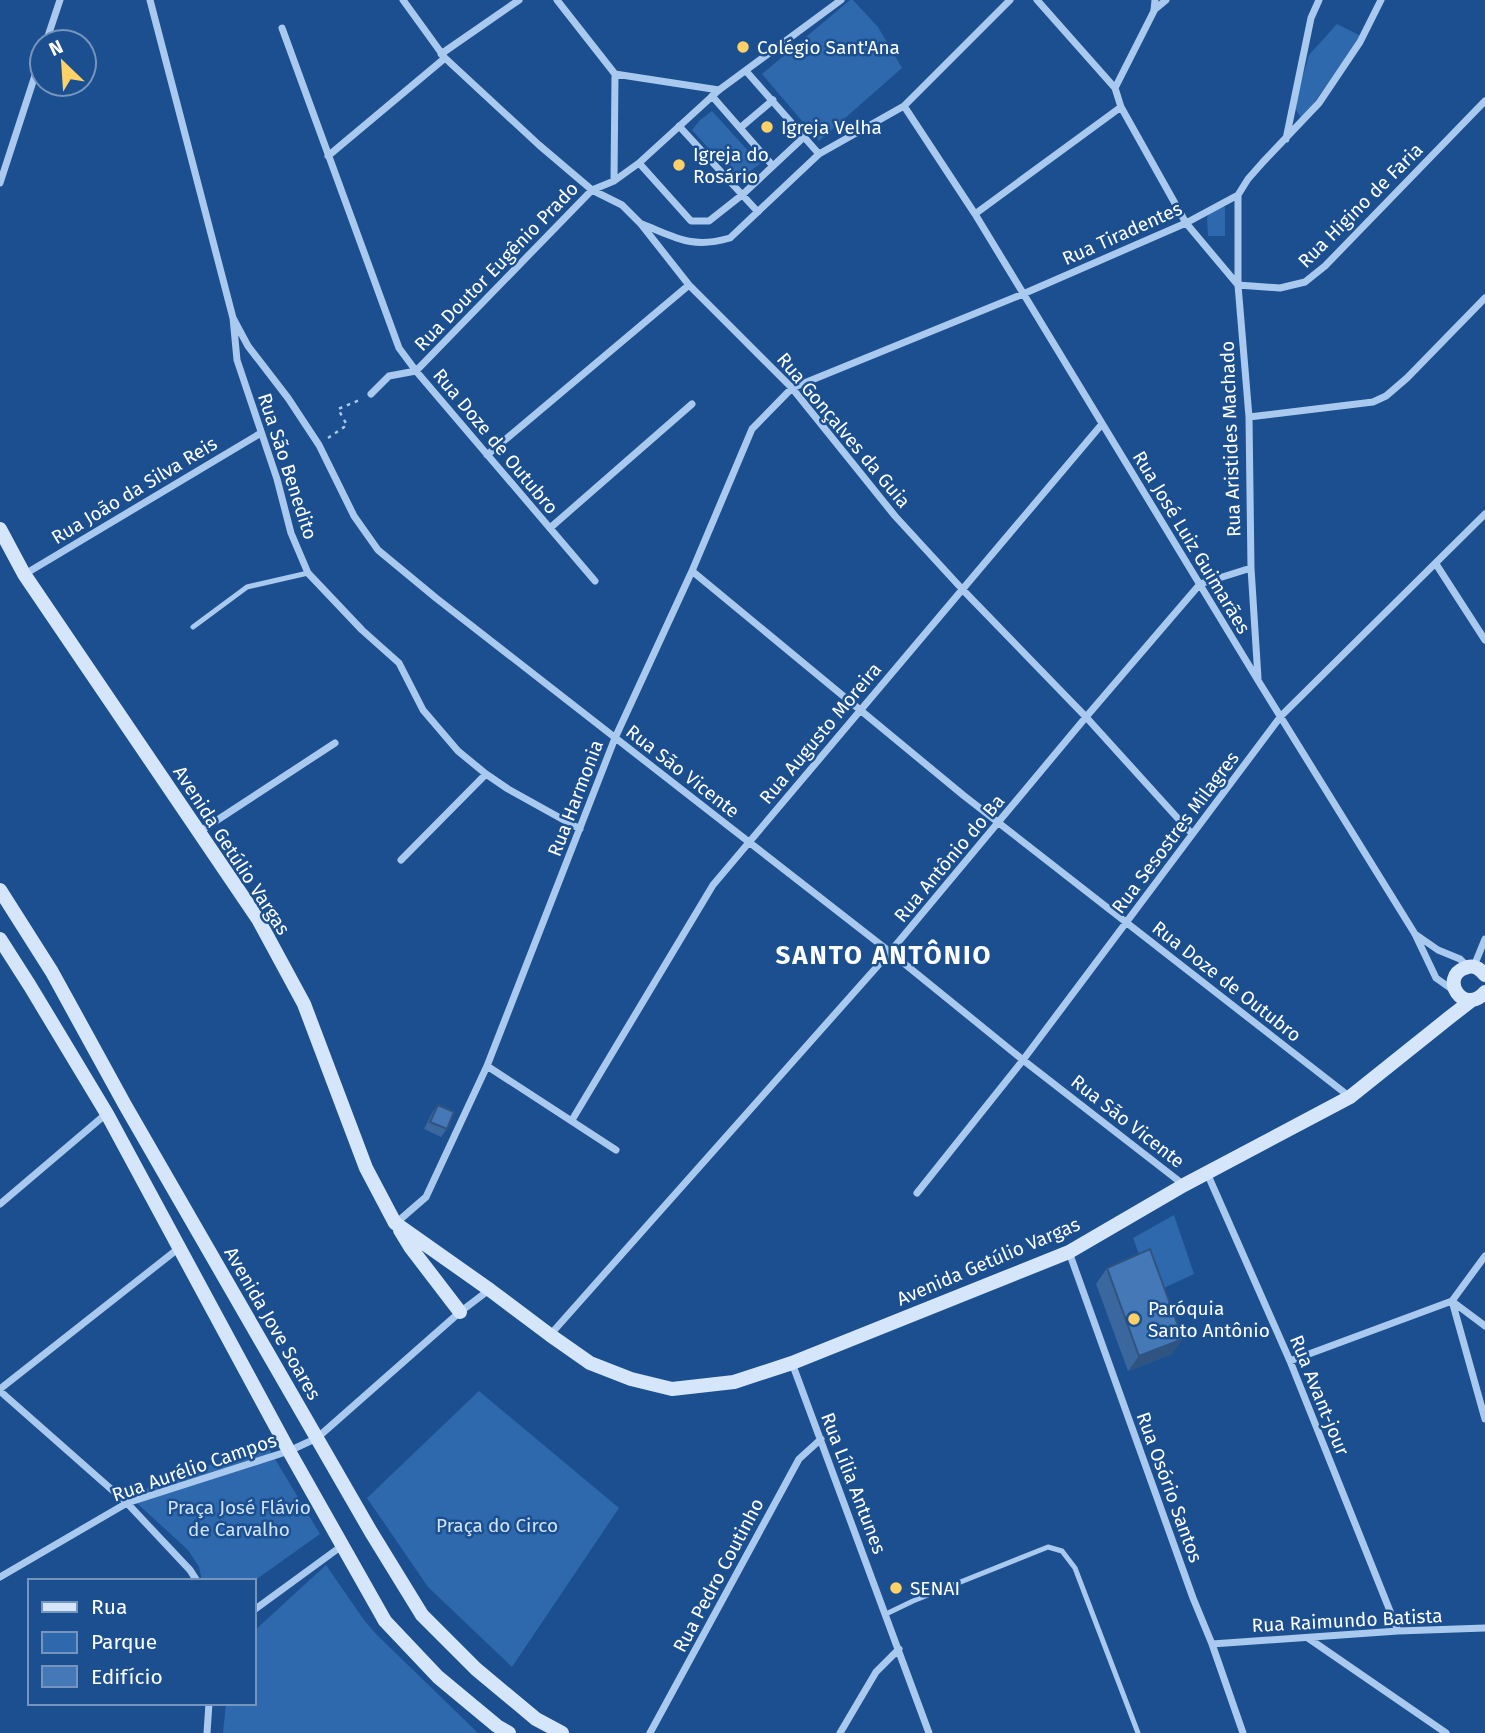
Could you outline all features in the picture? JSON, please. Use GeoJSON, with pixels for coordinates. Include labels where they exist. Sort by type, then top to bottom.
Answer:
{"type":"FeatureCollection","features":[{"type":"Feature","properties":{"kind":"street"},"geometry":{"type":"LineString","coordinates":[[51,28],[60,0]]}},
{"type":"Feature","properties":{"kind":"street","name":"Rua São Benedito"},"geometry":{"type":"LineString","coordinates":[[150,0],[233,318],[237,360],[291,533],[307,573],[362,630],[399,663],[424,710],[458,751],[508,789],[580,829]]}},
{"type":"Feature","properties":{"kind":"street","name":"Rua Gonçalves da Guia"},"geometry":{"type":"LineString","coordinates":[[403,0],[443,56],[539,145],[593,190],[622,205],[642,224],[689,285],[792,387],[895,516],[1086,717],[1192,834]]}},
{"type":"Feature","properties":{"kind":"street"},"geometry":{"type":"LineString","coordinates":[[328,156],[443,56],[519,0]]}},
{"type":"Feature","properties":{"kind":"street"},"geometry":{"type":"LineString","coordinates":[[557,0],[615,74],[614,181]]}},
{"type":"Feature","properties":{"kind":"street","name":"Rua Doutor Eugênio Prado"},"geometry":{"type":"LineString","coordinates":[[371,394],[389,376],[416,371],[593,190],[614,181],[639,163],[719,90],[841,0]]}},
{"type":"Feature","properties":{"kind":"street"},"geometry":{"type":"LineString","coordinates":[[642,224],[688,242],[713,243],[730,238],[819,154],[904,106],[1010,0]]}},
{"type":"Feature","properties":{"kind":"street"},"geometry":{"type":"LineString","coordinates":[[1037,0],[1115,88],[1121,107],[1186,223],[1238,285]]}},
{"type":"Feature","properties":{"kind":"street"},"geometry":{"type":"LineString","coordinates":[[1154,11],[1155,0]]}},
{"type":"Feature","properties":{"kind":"street"},"geometry":{"type":"LineString","coordinates":[[1115,88],[1154,11],[1166,0]]}},
{"type":"Feature","properties":{"kind":"street"},"geometry":{"type":"LineString","coordinates":[[1286,139],[1311,18],[1319,0]]}},
{"type":"Feature","properties":{"kind":"street","name":"Rua Tiradentes"},"geometry":{"type":"LineString","coordinates":[[792,387],[1023,294],[1186,223],[1238,195],[1248,179],[1319,103],[1360,42],[1381,0]]}},
{"type":"Feature","properties":{"kind":"street","name":"Rua Doze de Outubro"},"geometry":{"type":"LineString","coordinates":[[282,28],[399,348],[595,581]]}},
{"type":"Feature","properties":{"kind":"street"},"geometry":{"type":"LineString","coordinates":[[746,71],[819,154]]}},
{"type":"Feature","properties":{"kind":"street"},"geometry":{"type":"LineString","coordinates":[[615,74],[719,90]]}},
{"type":"Feature","properties":{"kind":"street"},"geometry":{"type":"LineString","coordinates":[[712,96],[773,166]]}},
{"type":"Feature","properties":{"kind":"street"},"geometry":{"type":"LineString","coordinates":[[0,183],[28,97]]}},
{"type":"Feature","properties":{"kind":"street"},"geometry":{"type":"LineString","coordinates":[[740,128],[773,100]]}},
{"type":"Feature","properties":{"kind":"street","name":"Rua Higino de Faria"},"geometry":{"type":"LineString","coordinates":[[1238,285],[1280,288],[1305,282],[1325,265],[1485,101]]}},
{"type":"Feature","properties":{"kind":"street","name":"Rua José Luiz Guimarães"},"geometry":{"type":"LineString","coordinates":[[904,106],[975,214],[1415,934],[1436,978],[1455,991]]}},
{"type":"Feature","properties":{"kind":"street"},"geometry":{"type":"LineString","coordinates":[[975,214],[1121,107]]}},
{"type":"Feature","properties":{"kind":"street"},"geometry":{"type":"LineString","coordinates":[[679,126],[758,212]]}},
{"type":"Feature","properties":{"kind":"street"},"geometry":{"type":"LineString","coordinates":[[639,163],[691,220],[709,221],[742,195],[804,136]]}},
{"type":"Feature","properties":{"kind":"street","name":"Rua Aristides Machado"},"geometry":{"type":"LineString","coordinates":[[1238,195],[1238,285],[1249,417],[1251,568],[1259,682]]}},
{"type":"Feature","properties":{"kind":"street"},"geometry":{"type":"LineString","coordinates":[[487,455],[689,285]]}},
{"type":"Feature","properties":{"kind":"street"},"geometry":{"type":"LineString","coordinates":[[1249,417],[1373,402],[1386,396],[1485,298]]}},
{"type":"Feature","properties":{"kind":"street","name":"Rua São Vicente"},"geometry":{"type":"LineString","coordinates":[[233,318],[248,346],[288,398],[318,445],[354,516],[378,551],[1184,1185]]}},
{"type":"Feature","properties":{"kind":"street","name":"Rua Harmonia"},"geometry":{"type":"LineString","coordinates":[[395,1223],[425,1198],[487,1066],[615,738],[692,571],[752,429],[792,387]]}},
{"type":"Feature","properties":{"kind":"street"},"geometry":{"type":"LineString","coordinates":[[550,528],[692,404]]}},
{"type":"Feature","properties":{"kind":"street","name":"Rua Augusto Moreira"},"geometry":{"type":"LineString","coordinates":[[572,1120],[713,885],[1102,424]]}},
{"type":"Feature","properties":{"kind":"street","name":"Rua João da Silva Reis"},"geometry":{"type":"LineString","coordinates":[[24,574],[261,433]]}},
{"type":"Feature","properties":{"kind":"street","name":"Rua Sesostres Milagres"},"geometry":{"type":"LineString","coordinates":[[917,1193],[1023,1060],[1281,716],[1485,514]]}},
{"type":"Feature","properties":{"kind":"street","name":"Avenida Getúlio Vargas"},"geometry":{"type":"LineString","coordinates":[[0,529],[24,574],[258,919],[304,1004],[366,1168],[395,1223],[590,1363],[631,1379],[672,1389],[734,1382],[792,1363],[1069,1252],[1184,1185],[1350,1097],[1479,996]]}},
{"type":"Feature","properties":{"kind":"street"},"geometry":{"type":"LineString","coordinates":[[1436,564],[1485,640]]}},
{"type":"Feature","properties":{"kind":"street"},"geometry":{"type":"LineString","coordinates":[[1200,584],[1251,568]]}},
{"type":"Feature","properties":{"kind":"street","name":"Rua Doze de Outubro"},"geometry":{"type":"LineString","coordinates":[[692,571],[999,822],[1350,1097]]}},
{"type":"Feature","properties":{"kind":"street","name":"Rua Antônio do Ba"},"geometry":{"type":"LineString","coordinates":[[550,1335],[890,952],[1200,584]]}},
{"type":"Feature","properties":{"kind":"street"},"geometry":{"type":"LineString","coordinates":[[199,832],[335,743]]}},
{"type":"Feature","properties":{"kind":"street"},"geometry":{"type":"LineString","coordinates":[[401,860],[486,774]]}},
{"type":"Feature","properties":{"kind":"street","name":"Avenida Jove Soares"},"geometry":{"type":"LineString","coordinates":[[0,890],[52,972],[125,1105],[422,1615],[476,1669],[536,1719],[562,1733]]}},
{"type":"Feature","properties":{"kind":"street"},"geometry":{"type":"LineString","coordinates":[[1415,934],[1438,950],[1478,969]]}},
{"type":"Feature","properties":{"kind":"street"},"geometry":{"type":"LineString","coordinates":[[0,939],[107,1114],[289,1451],[385,1621],[438,1677],[509,1733]]}},
{"type":"Feature","properties":{"kind":"street"},"geometry":{"type":"LineString","coordinates":[[1478,969],[1485,939]]}},
{"type":"Feature","properties":{"kind":"street"},"geometry":{"type":"LineString","coordinates":[[1478,969],[1460,970],[1454,981],[1455,991],[1463,998],[1479,996]]}},
{"type":"Feature","properties":{"kind":"street"},"geometry":{"type":"LineString","coordinates":[[487,1066],[616,1150]]}},
{"type":"Feature","properties":{"kind":"street"},"geometry":{"type":"LineString","coordinates":[[0,1204],[107,1114]]}},
{"type":"Feature","properties":{"kind":"street","name":"Rua Avant-jour"},"geometry":{"type":"LineString","coordinates":[[1207,1173],[1290,1361],[1398,1631]]}},
{"type":"Feature","properties":{"kind":"street"},"geometry":{"type":"LineString","coordinates":[[395,1223],[460,1312]]}},
{"type":"Feature","properties":{"kind":"street"},"geometry":{"type":"LineString","coordinates":[[180,1247],[0,1390],[127,1503],[196,1579]]}},
{"type":"Feature","properties":{"kind":"street","name":"Rua Osório Santos"},"geometry":{"type":"LineString","coordinates":[[1069,1252],[1243,1733]]}},
{"type":"Feature","properties":{"kind":"street"},"geometry":{"type":"LineString","coordinates":[[1290,1361],[1452,1301],[1485,1256]]}},
{"type":"Feature","properties":{"kind":"street"},"geometry":{"type":"LineString","coordinates":[[289,1451],[317,1438],[460,1312],[490,1290]]}},
{"type":"Feature","properties":{"kind":"street"},"geometry":{"type":"LineString","coordinates":[[1452,1301],[1485,1326]]}},
{"type":"Feature","properties":{"kind":"street"},"geometry":{"type":"LineString","coordinates":[[1452,1301],[1485,1419]]}},
{"type":"Feature","properties":{"kind":"street","name":"Rua Lília Antunes"},"geometry":{"type":"LineString","coordinates":[[792,1363],[929,1733]]}},
{"type":"Feature","properties":{"kind":"street","name":"Rua Pedro Coutinho"},"geometry":{"type":"LineString","coordinates":[[650,1733],[799,1460],[821,1439]]}},
{"type":"Feature","properties":{"kind":"street","name":"Rua Aurélio Campos"},"geometry":{"type":"LineString","coordinates":[[0,1577],[127,1503],[289,1451]]}},
{"type":"Feature","properties":{"kind":"street"},"geometry":{"type":"LineString","coordinates":[[256,1609],[343,1545]]}},
{"type":"Feature","properties":{"kind":"street","name":"Rua Raimundo Batista"},"geometry":{"type":"LineString","coordinates":[[1212,1644],[1485,1628]]}},
{"type":"Feature","properties":{"kind":"street"},"geometry":{"type":"LineString","coordinates":[[1308,1638],[1446,1733]]}},
{"type":"Feature","properties":{"kind":"street"},"geometry":{"type":"LineString","coordinates":[[840,1733],[876,1672],[900,1649]]}},
{"type":"Feature","properties":{"kind":"street"},"geometry":{"type":"LineString","coordinates":[[207,1733],[209,1705]]}},
{"type":"Feature","properties":{"kind":"lane"},"geometry":{"type":"LineString","coordinates":[[193,627],[247,587],[307,573]]}},
{"type":"Feature","properties":{"kind":"lane"},"geometry":{"type":"LineString","coordinates":[[886,1614],[1048,1547],[1062,1551],[1075,1567],[1138,1733]]}},
{"type":"Feature","properties":{"kind":"path"},"geometry":{"type":"LineString","coordinates":[[318,445],[346,425],[338,409],[371,394]]}},
{"type":"Feature","properties":{"kind":"green space"},"geometry":{"type":"Polygon","coordinates":[[[850,0],[878,27],[902,68],[819,141],[762,74],[850,0]]]}},
{"type":"Feature","properties":{"kind":"green space"},"geometry":{"type":"Polygon","coordinates":[[[1337,24],[1361,36],[1302,120],[1294,106],[1309,55],[1337,24]]]}},
{"type":"Feature","properties":{"kind":"green space"},"geometry":{"type":"Polygon","coordinates":[[[712,111],[760,164],[737,180],[692,130],[712,111]]]}},
{"type":"Feature","properties":{"kind":"green space"},"geometry":{"type":"Polygon","coordinates":[[[1211,207],[1225,207],[1225,236],[1208,236],[1207,218],[1211,207]]]}},
{"type":"Feature","properties":{"kind":"green space"},"geometry":{"type":"Polygon","coordinates":[[[1174,1215],[1194,1274],[1153,1293],[1133,1238],[1174,1215]]]}},
{"type":"Feature","properties":{"kind":"green space","name":"Praça do Circo"},"geometry":{"type":"Polygon","coordinates":[[[479,1391],[619,1508],[512,1667],[428,1587],[367,1498],[479,1391]]]}},
{"type":"Feature","properties":{"kind":"green space","name":"Praça José Flávio de Carvalho"},"geometry":{"type":"Polygon","coordinates":[[[266,1444],[320,1534],[256,1580],[202,1579],[199,1567],[188,1550],[128,1495],[266,1444]]]}},
{"type":"Feature","properties":{"kind":"green space"},"geometry":{"type":"Polygon","coordinates":[[[326,1565],[376,1634],[478,1733],[223,1733],[226,1705],[256,1705],[256,1629],[326,1565]]]}},
{"type":"Feature","properties":{"kind":"building"},"geometry":{"type":"Polygon","coordinates":[[[438,1105],[454,1112],[447,1129],[430,1122],[438,1105]]]}},
{"type":"Feature","properties":{"kind":"building","name":"Paróquia Santo Antônio"},"geometry":{"type":"Polygon","coordinates":[[[1150,1249],[1183,1339],[1139,1356],[1107,1268],[1150,1249]]]}},
{"type":"Feature","properties":{"kind":"place","name":"Colégio Sant'Ana"},"geometry":{"type":"Point","coordinates":[743,47]}},
{"type":"Feature","properties":{"kind":"place","name":"Igreja Velha"},"geometry":{"type":"Point","coordinates":[767,127]}},
{"type":"Feature","properties":{"kind":"place","name":"Igreja do Rosário"},"geometry":{"type":"Point","coordinates":[679,165]}},
{"type":"Feature","properties":{"kind":"place","name":"Paróquia Santo Antônio"},"geometry":{"type":"Point","coordinates":[1134,1319]}},
{"type":"Feature","properties":{"kind":"place","name":"SENAI"},"geometry":{"type":"Point","coordinates":[896,1588]}},
{"type":"Feature","properties":{"kind":"district","name":"SANTO ANTÔNIO"},"geometry":{"type":"Point","coordinates":[884,955]}}]}
